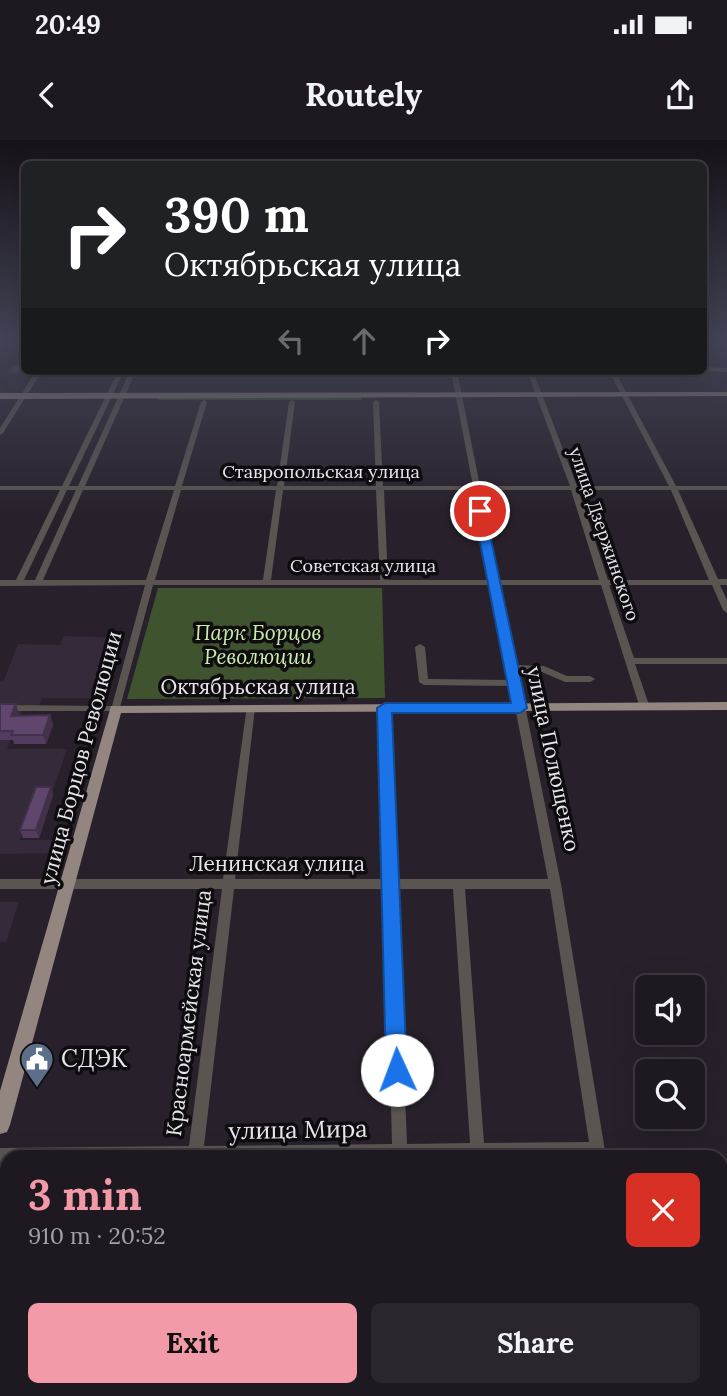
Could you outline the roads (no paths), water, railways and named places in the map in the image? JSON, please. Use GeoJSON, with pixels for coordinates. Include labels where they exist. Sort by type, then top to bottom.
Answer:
{"type":"FeatureCollection","features":[{"type":"Feature","properties":{"kind":"main road"},"geometry":{"type":"LineString","coordinates":[[0,402],[21,399],[405,399]]}},
{"type":"Feature","properties":{"kind":"main road"},"geometry":{"type":"LineString","coordinates":[[120,399],[205,402],[371,399]]}},
{"type":"Feature","properties":{"kind":"main road"},"geometry":{"type":"LineString","coordinates":[[641,399],[727,402]]}},
{"type":"Feature","properties":{"kind":"main road","name":"Октябрьская улица"},"geometry":{"type":"LineString","coordinates":[[116,709],[727,706]]}},
{"type":"Feature","properties":{"kind":"main road","name":"улица Борцов Революции"},"geometry":{"type":"LineString","coordinates":[[0,1125],[116,709]]}},
{"type":"Feature","properties":{"kind":"street"},"geometry":{"type":"LineString","coordinates":[[0,433],[21,399]]}},
{"type":"Feature","properties":{"kind":"street"},"geometry":{"type":"LineString","coordinates":[[19,583],[108,399]]}},
{"type":"Feature","properties":{"kind":"street"},"geometry":{"type":"LineString","coordinates":[[38,582],[120,399]]}},
{"type":"Feature","properties":{"kind":"street"},"geometry":{"type":"LineString","coordinates":[[371,399],[384,582]]}},
{"type":"Feature","properties":{"kind":"street","name":"улица Полющенко"},"geometry":{"type":"LineString","coordinates":[[458,399],[555,884],[599,1150]]}},
{"type":"Feature","properties":{"kind":"street","name":"улица Дзержинского"},"geometry":{"type":"LineString","coordinates":[[539,399],[574,488],[645,708]]}},
{"type":"Feature","properties":{"kind":"street"},"geometry":{"type":"LineString","coordinates":[[625,399],[673,487],[727,610]]}},
{"type":"Feature","properties":{"kind":"street","name":"улица Борцов Революции"},"geometry":{"type":"LineString","coordinates":[[116,709],[150,582],[205,402]]}},
{"type":"Feature","properties":{"kind":"street"},"geometry":{"type":"LineString","coordinates":[[267,582],[292,402]]}},
{"type":"Feature","properties":{"kind":"street","name":"Ставропольская улица"},"geometry":{"type":"LineString","coordinates":[[0,488],[727,488]]}},
{"type":"Feature","properties":{"kind":"street","name":"Советская улица"},"geometry":{"type":"LineString","coordinates":[[0,583],[727,582]]}},
{"type":"Feature","properties":{"kind":"street"},"geometry":{"type":"LineString","coordinates":[[420,647],[424,682],[514,683]]}},
{"type":"Feature","properties":{"kind":"street"},"geometry":{"type":"LineString","coordinates":[[631,661],[727,661]]}},
{"type":"Feature","properties":{"kind":"street"},"geometry":{"type":"LineString","coordinates":[[511,668],[544,669],[565,678],[590,679]]}},
{"type":"Feature","properties":{"kind":"street","name":"Октябрьская улица"},"geometry":{"type":"LineString","coordinates":[[0,708],[116,709]]}},
{"type":"Feature","properties":{"kind":"street","name":"Красноармейская улица"},"geometry":{"type":"LineString","coordinates":[[196,1150],[250,708]]}},
{"type":"Feature","properties":{"kind":"street"},"geometry":{"type":"LineString","coordinates":[[385,708],[400,1150]]}},
{"type":"Feature","properties":{"kind":"street","name":"Ленинская улица"},"geometry":{"type":"LineString","coordinates":[[0,884],[555,884]]}},
{"type":"Feature","properties":{"kind":"street"},"geometry":{"type":"LineString","coordinates":[[459,884],[478,1150]]}},
{"type":"Feature","properties":{"kind":"place","name":"СДЭК"},"geometry":{"type":"Point","coordinates":[37,1089]}},
{"type":"Feature","properties":{"kind":"park label","name":"Парк Борцов Революции"},"geometry":{"type":"Point","coordinates":[258,645]}}]}
